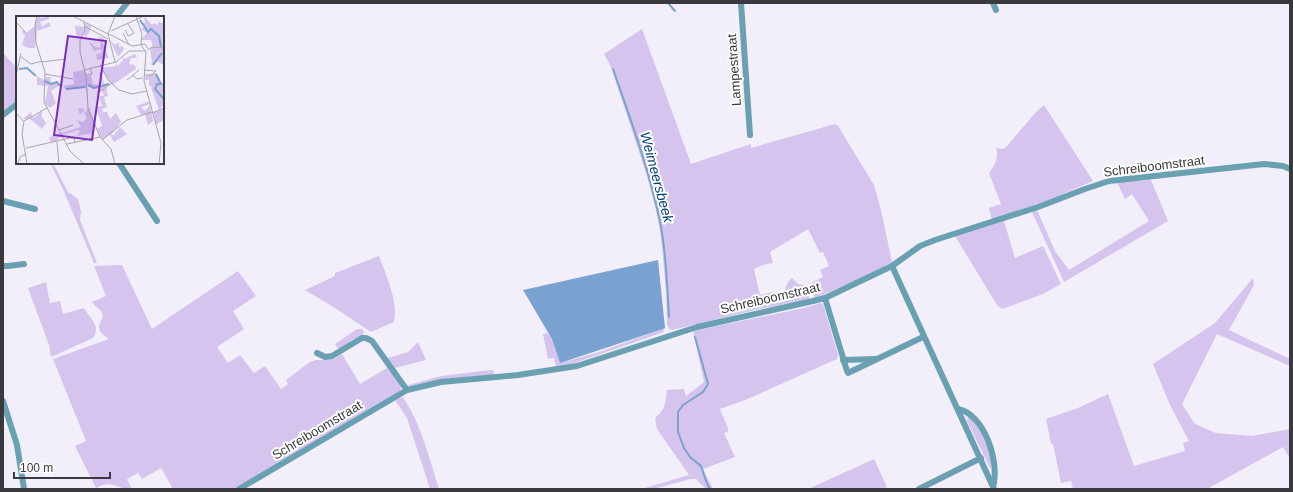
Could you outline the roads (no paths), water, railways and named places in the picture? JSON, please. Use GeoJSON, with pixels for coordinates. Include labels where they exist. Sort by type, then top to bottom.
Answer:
{"type":"FeatureCollection","features":[{"type":"Feature","properties":{"kind":"street"},"geometry":{"type":"LineString","coordinates":[[117,16],[127,3]]}},
{"type":"Feature","properties":{"kind":"street","name":"Lampestraat"},"geometry":{"type":"LineString","coordinates":[[741,3],[750,135]]}},
{"type":"Feature","properties":{"kind":"street"},"geometry":{"type":"LineString","coordinates":[[993,3],[996,10]]}},
{"type":"Feature","properties":{"kind":"street"},"geometry":{"type":"LineString","coordinates":[[3,116],[16,105]]}},
{"type":"Feature","properties":{"kind":"street"},"geometry":{"type":"LineString","coordinates":[[120,164],[157,221]]}},
{"type":"Feature","properties":{"kind":"street","name":"Schreiboomstraat"},"geometry":{"type":"LineString","coordinates":[[239,489],[407,390],[441,382],[518,375],[577,366],[697,327],[800,305],[825,298],[892,266],[920,246],[1038,208],[1084,189],[1109,181],[1264,164],[1283,166],[1290,169]]}},
{"type":"Feature","properties":{"kind":"street"},"geometry":{"type":"LineString","coordinates":[[3,201],[35,210]]}},
{"type":"Feature","properties":{"kind":"street"},"geometry":{"type":"LineString","coordinates":[[3,266],[24,264]]}},
{"type":"Feature","properties":{"kind":"street"},"geometry":{"type":"LineString","coordinates":[[892,266],[923,337],[994,488]]}},
{"type":"Feature","properties":{"kind":"street"},"geometry":{"type":"LineString","coordinates":[[825,298],[848,373],[923,337]]}},
{"type":"Feature","properties":{"kind":"street"},"geometry":{"type":"LineString","coordinates":[[318,353],[325,357],[332,356],[362,338],[366,338],[372,341],[407,390]]}},
{"type":"Feature","properties":{"kind":"street"},"geometry":{"type":"LineString","coordinates":[[843,360],[879,358]]}},
{"type":"Feature","properties":{"kind":"street"},"geometry":{"type":"LineString","coordinates":[[3,401],[17,445],[24,489]]}},
{"type":"Feature","properties":{"kind":"street"},"geometry":{"type":"LineString","coordinates":[[958,409],[974,417],[980,424],[990,444],[996,479],[994,488]]}},
{"type":"Feature","properties":{"kind":"street"},"geometry":{"type":"LineString","coordinates":[[919,489],[981,458]]}},
{"type":"Feature","properties":{"kind":"water"},"geometry":{"type":"Polygon","coordinates":[[[658,260],[665,328],[560,363],[552,339],[523,290],[658,260]]]}},
{"type":"Feature","properties":{"kind":"waterway","name":"Weimeersbeek"},"geometry":{"type":"LineString","coordinates":[[668,3],[675,11]]}},
{"type":"Feature","properties":{"kind":"waterway","name":"Weimeersbeek"},"geometry":{"type":"LineString","coordinates":[[613,69],[655,198],[665,254],[669,317]]}},
{"type":"Feature","properties":{"kind":"waterway","name":"Weimeersbeek"},"geometry":{"type":"LineString","coordinates":[[695,337],[708,384],[703,392],[683,405],[678,412],[678,432],[684,448],[690,457],[701,466],[710,489]]}}]}
